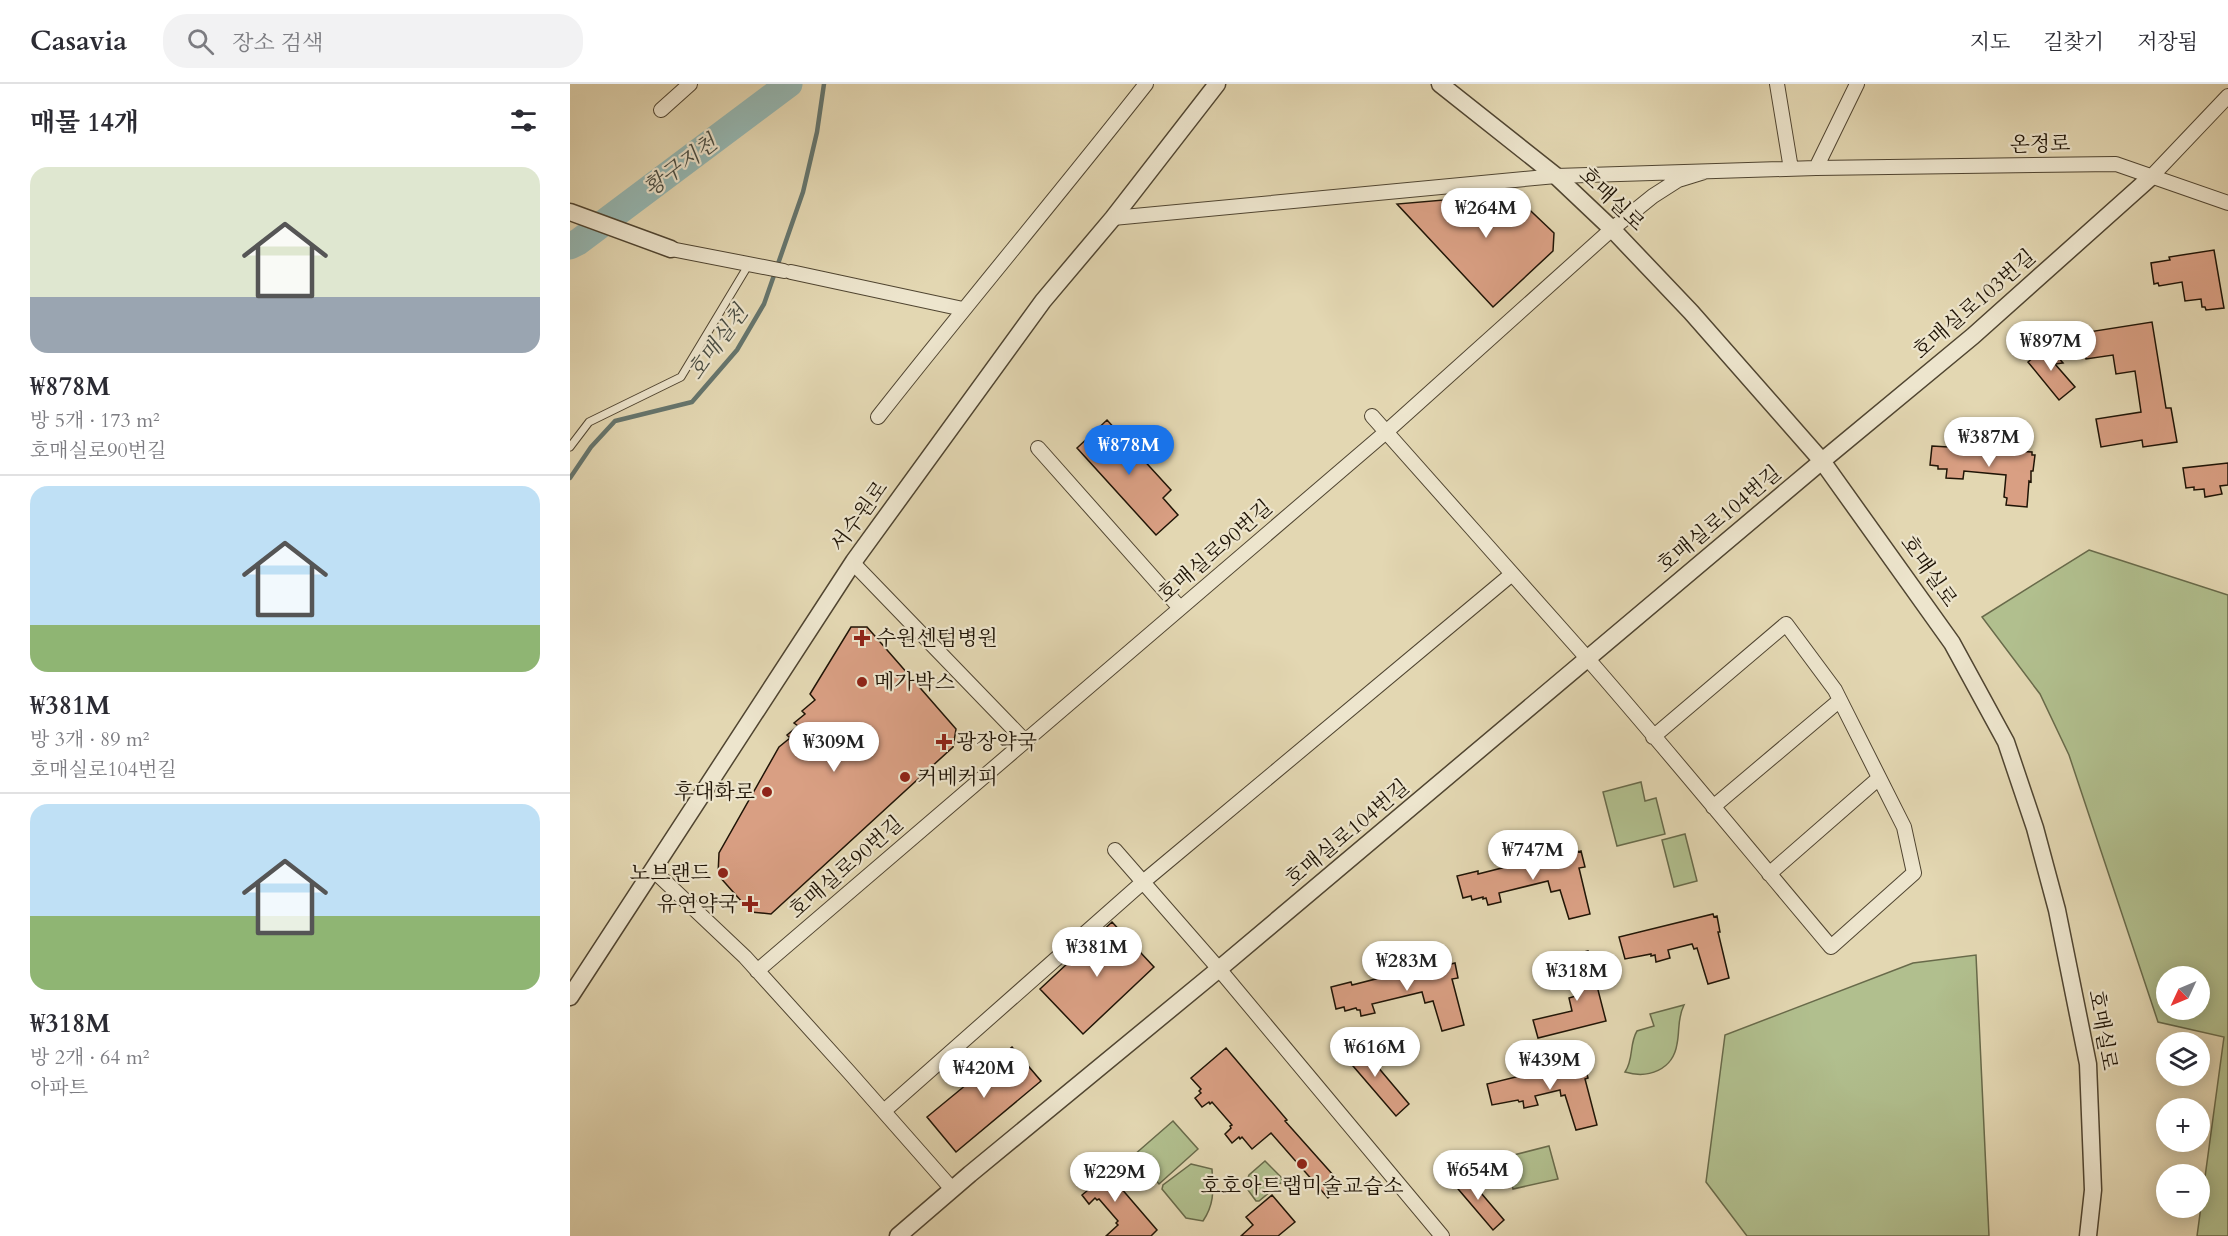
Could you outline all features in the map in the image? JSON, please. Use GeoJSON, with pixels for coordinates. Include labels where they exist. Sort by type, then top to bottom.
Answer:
{"type":"FeatureCollection","features":[{"type":"Feature","properties":{"kind":"street"},"geometry":{"type":"LineString","coordinates":[[661,110],[690,84]]}},
{"type":"Feature","properties":{"kind":"street"},"geometry":{"type":"LineString","coordinates":[[878,417],[963,309],[1080,169],[1146,84]]}},
{"type":"Feature","properties":{"kind":"street","name":"서수원로"},"geometry":{"type":"LineString","coordinates":[[570,997],[853,563],[1043,301],[1113,218],[1217,84]]}},
{"type":"Feature","properties":{"kind":"street","name":"호매실로"},"geometry":{"type":"LineString","coordinates":[[1440,84],[1556,176],[1612,229],[1691,312],[1822,461],[1953,643],[2006,742],[2035,828],[2057,910],[2088,1064],[2093,1190],[2088,1236]]}},
{"type":"Feature","properties":{"kind":"street"},"geometry":{"type":"LineString","coordinates":[[1777,84],[1791,169]]}},
{"type":"Feature","properties":{"kind":"street"},"geometry":{"type":"LineString","coordinates":[[1816,168],[1857,84]]}},
{"type":"Feature","properties":{"kind":"street"},"geometry":{"type":"LineString","coordinates":[[2151,177],[2228,96]]}},
{"type":"Feature","properties":{"kind":"street","name":"온정로"},"geometry":{"type":"LineString","coordinates":[[1113,218],[1556,176],[1816,168],[2116,164],[2228,203]]}},
{"type":"Feature","properties":{"kind":"street","name":"호매실로90번길"},"geometry":{"type":"LineString","coordinates":[[757,971],[1386,432],[1612,229],[1653,196],[1678,180],[1704,172]]}},
{"type":"Feature","properties":{"kind":"street","name":"호매실로103번길"},"geometry":{"type":"LineString","coordinates":[[1822,461],[1974,336],[2151,177]]}},
{"type":"Feature","properties":{"kind":"street"},"geometry":{"type":"LineString","coordinates":[[571,213],[671,249],[963,309]]}},
{"type":"Feature","properties":{"kind":"street"},"geometry":{"type":"LineString","coordinates":[[1372,416],[1588,660],[1653,737],[1769,873],[1831,947],[1914,873],[1904,827],[1840,700],[1786,624],[1653,737]]}},
{"type":"Feature","properties":{"kind":"street"},"geometry":{"type":"LineString","coordinates":[[1038,448],[1180,608]]}},
{"type":"Feature","properties":{"kind":"street","name":"호매실로104번길"},"geometry":{"type":"LineString","coordinates":[[898,1236],[1588,660],[1822,461]]}},
{"type":"Feature","properties":{"kind":"street"},"geometry":{"type":"LineString","coordinates":[[853,563],[1025,741]]}},
{"type":"Feature","properties":{"kind":"street"},"geometry":{"type":"LineString","coordinates":[[884,1111],[1143,882],[1512,574]]}},
{"type":"Feature","properties":{"kind":"street"},"geometry":{"type":"LineString","coordinates":[[1713,807],[1840,700]]}},
{"type":"Feature","properties":{"kind":"street"},"geometry":{"type":"LineString","coordinates":[[1769,873],[1880,778]]}},
{"type":"Feature","properties":{"kind":"street"},"geometry":{"type":"LineString","coordinates":[[1115,850],[1219,969],[1442,1236]]}},
{"type":"Feature","properties":{"kind":"street"},"geometry":{"type":"LineString","coordinates":[[653,870],[757,971],[952,1189]]}},
{"type":"Feature","properties":{"kind":"lane"},"geometry":{"type":"LineString","coordinates":[[570,447],[589,422],[681,377],[754,265]]}},
{"type":"Feature","properties":{"kind":"green space"},"geometry":{"type":"Polygon","coordinates":[[[2089,550],[2228,595],[2228,1236],[2197,1236],[2199,1218],[2210,1218],[2210,1164],[2207,1164],[2224,1037],[2157,1020],[2210,1020],[2210,966],[2156,966],[2156,1016],[2069,755],[2040,694],[1982,617],[2089,550]]]}},
{"type":"Feature","properties":{"kind":"green space"},"geometry":{"type":"Polygon","coordinates":[[[1641,782],[1645,801],[1656,798],[1665,834],[1617,846],[1603,792],[1641,782]]]}},
{"type":"Feature","properties":{"kind":"green space"},"geometry":{"type":"Polygon","coordinates":[[[1685,834],[1697,881],[1674,887],[1662,840],[1685,834]]]}},
{"type":"Feature","properties":{"kind":"green space"},"geometry":{"type":"Polygon","coordinates":[[[1976,955],[1989,1236],[1747,1236],[1706,1182],[1725,1035],[1913,963],[1976,955]]]}},
{"type":"Feature","properties":{"kind":"green space"},"geometry":{"type":"Polygon","coordinates":[[[1684,1005],[1675,1053],[1665,1066],[1651,1073],[1625,1072],[1630,1062],[1637,1031],[1654,1026],[1650,1014],[1684,1005]]]}},
{"type":"Feature","properties":{"kind":"green space"},"geometry":{"type":"Polygon","coordinates":[[[1173,1121],[1198,1149],[1159,1184],[1134,1155],[1173,1121]]]}},
{"type":"Feature","properties":{"kind":"green space"},"geometry":{"type":"Polygon","coordinates":[[[1549,1146],[1558,1179],[1513,1189],[1510,1175],[1498,1178],[1494,1160],[1549,1146]]]}},
{"type":"Feature","properties":{"kind":"green space"},"geometry":{"type":"Polygon","coordinates":[[[1265,1161],[1282,1178],[1282,1182],[1256,1201],[1245,1186],[1249,1175],[1265,1161]]]}},
{"type":"Feature","properties":{"kind":"green space"},"geometry":{"type":"Polygon","coordinates":[[[1191,1164],[1212,1169],[1211,1202],[1203,1221],[1186,1218],[1162,1189],[1163,1185],[1191,1164]]]}},
{"type":"Feature","properties":{"kind":"building"},"geometry":{"type":"Polygon","coordinates":[[[1513,194],[1554,233],[1553,251],[1493,307],[1397,204],[1513,194]]]}},
{"type":"Feature","properties":{"kind":"building"},"geometry":{"type":"Polygon","coordinates":[[[2214,250],[2224,308],[2206,310],[2202,307],[2201,299],[2185,301],[2182,282],[2159,286],[2158,283],[2154,284],[2151,263],[2170,260],[2169,257],[2214,250]]]}},
{"type":"Feature","properties":{"kind":"building"},"geometry":{"type":"Polygon","coordinates":[[[2152,322],[2166,408],[2171,408],[2177,442],[2143,447],[2142,440],[2101,447],[2096,419],[2141,412],[2135,371],[2116,374],[2113,355],[2086,359],[2082,333],[2152,322]]]}},
{"type":"Feature","properties":{"kind":"building"},"geometry":{"type":"Polygon","coordinates":[[[2048,345],[2063,363],[2055,364],[2075,387],[2059,400],[2028,362],[2048,345]]]}},
{"type":"Feature","properties":{"kind":"building"},"geometry":{"type":"Polygon","coordinates":[[[1107,420],[1171,490],[1163,498],[1178,515],[1156,535],[1077,448],[1107,420]]]}},
{"type":"Feature","properties":{"kind":"building"},"geometry":{"type":"Polygon","coordinates":[[[1932,446],[2032,452],[2032,455],[2035,455],[2031,482],[2029,481],[2027,507],[2006,505],[2007,498],[2004,497],[2006,475],[1964,471],[1963,479],[1946,478],[1947,469],[1938,469],[1938,466],[1930,465],[1932,446]]]}},
{"type":"Feature","properties":{"kind":"building"},"geometry":{"type":"Polygon","coordinates":[[[2228,463],[2228,485],[2220,486],[2222,494],[2205,497],[2204,489],[2186,488],[2183,468],[2228,463]]]}},
{"type":"Feature","properties":{"kind":"building"},"geometry":{"type":"Polygon","coordinates":[[[851,627],[867,627],[956,729],[953,747],[771,914],[751,912],[718,875],[719,853],[779,747],[790,738],[787,735],[798,726],[794,723],[805,714],[802,711],[815,700],[810,694],[851,627]]]}},
{"type":"Feature","properties":{"kind":"building"},"geometry":{"type":"Polygon","coordinates":[[[1577,849],[1578,852],[1581,851],[1585,867],[1579,868],[1590,914],[1569,919],[1560,890],[1551,892],[1548,881],[1499,893],[1501,902],[1488,905],[1486,898],[1483,899],[1483,897],[1472,900],[1471,896],[1463,898],[1457,876],[1478,871],[1478,874],[1577,849]]]}},
{"type":"Feature","properties":{"kind":"building"},"geometry":{"type":"Polygon","coordinates":[[[1713,914],[1714,917],[1717,916],[1720,932],[1718,932],[1729,978],[1708,984],[1697,948],[1694,949],[1692,944],[1668,950],[1670,958],[1656,962],[1655,955],[1651,956],[1651,954],[1625,959],[1619,937],[1713,914]]]}},
{"type":"Feature","properties":{"kind":"building"},"geometry":{"type":"Polygon","coordinates":[[[1112,922],[1154,967],[1083,1034],[1040,989],[1112,922]]]}},
{"type":"Feature","properties":{"kind":"building"},"geometry":{"type":"Polygon","coordinates":[[[1588,951],[1606,1021],[1538,1038],[1533,1020],[1572,1011],[1569,998],[1579,995],[1569,956],[1588,951]]]}},
{"type":"Feature","properties":{"kind":"building"},"geometry":{"type":"Polygon","coordinates":[[[1450,960],[1451,964],[1455,963],[1458,978],[1452,979],[1464,1025],[1442,1031],[1433,1001],[1425,1003],[1422,992],[1372,1004],[1375,1013],[1361,1016],[1360,1010],[1356,1008],[1345,1011],[1344,1007],[1336,1009],[1331,987],[1351,982],[1352,985],[1450,960]]]}},
{"type":"Feature","properties":{"kind":"building"},"geometry":{"type":"Polygon","coordinates":[[[1355,1040],[1409,1104],[1396,1116],[1341,1052],[1355,1040]]]}},
{"type":"Feature","properties":{"kind":"building"},"geometry":{"type":"Polygon","coordinates":[[[1012,1047],[1041,1081],[956,1152],[927,1117],[1012,1047]]]}},
{"type":"Feature","properties":{"kind":"building"},"geometry":{"type":"Polygon","coordinates":[[[1226,1048],[1287,1120],[1285,1121],[1342,1185],[1328,1198],[1271,1133],[1252,1149],[1242,1137],[1232,1143],[1225,1134],[1232,1125],[1212,1102],[1202,1107],[1195,1098],[1201,1093],[1199,1091],[1201,1089],[1191,1078],[1226,1048]]]}},
{"type":"Feature","properties":{"kind":"building"},"geometry":{"type":"Polygon","coordinates":[[[1581,1061],[1584,1063],[1588,1078],[1585,1079],[1597,1125],[1576,1130],[1565,1095],[1561,1096],[1560,1090],[1535,1096],[1538,1105],[1524,1108],[1523,1101],[1518,1100],[1492,1105],[1487,1084],[1581,1061]]]}},
{"type":"Feature","properties":{"kind":"building"},"geometry":{"type":"Polygon","coordinates":[[[1096,1159],[1157,1230],[1151,1236],[1106,1236],[1118,1225],[1116,1223],[1118,1221],[1099,1199],[1095,1198],[1089,1204],[1082,1195],[1088,1190],[1086,1188],[1088,1186],[1078,1174],[1096,1159]]]}},
{"type":"Feature","properties":{"kind":"building"},"geometry":{"type":"Polygon","coordinates":[[[1464,1173],[1504,1220],[1493,1230],[1453,1183],[1464,1173]]]}},
{"type":"Feature","properties":{"kind":"building"},"geometry":{"type":"Polygon","coordinates":[[[1272,1195],[1295,1222],[1278,1236],[1241,1236],[1253,1225],[1246,1217],[1272,1195]]]}},
{"type":"Feature","properties":{"kind":"waterway","name":"황구지천"},"geometry":{"type":"LineString","coordinates":[[570,246],[789,84]]}},
{"type":"Feature","properties":{"kind":"waterway","name":"호매실천"},"geometry":{"type":"LineString","coordinates":[[570,478],[591,447],[615,421],[692,402],[737,350],[764,304],[803,192],[817,132],[824,84]]}},
{"type":"Feature","properties":{"kind":"place","name":"수원센텀병원"},"geometry":{"type":"Point","coordinates":[862,638]}},
{"type":"Feature","properties":{"kind":"place","name":"메가박스"},"geometry":{"type":"Point","coordinates":[862,682]}},
{"type":"Feature","properties":{"kind":"place","name":"광장약국"},"geometry":{"type":"Point","coordinates":[944,742]}},
{"type":"Feature","properties":{"kind":"place","name":"커베커피"},"geometry":{"type":"Point","coordinates":[905,777]}},
{"type":"Feature","properties":{"kind":"place","name":"후대화로"},"geometry":{"type":"Point","coordinates":[767,792]}},
{"type":"Feature","properties":{"kind":"place","name":"노브랜드"},"geometry":{"type":"Point","coordinates":[723,873]}},
{"type":"Feature","properties":{"kind":"place","name":"유연약국"},"geometry":{"type":"Point","coordinates":[750,904]}},
{"type":"Feature","properties":{"kind":"place","name":"호호아트랩미술교습소"},"geometry":{"type":"Point","coordinates":[1302,1164]}}]}
